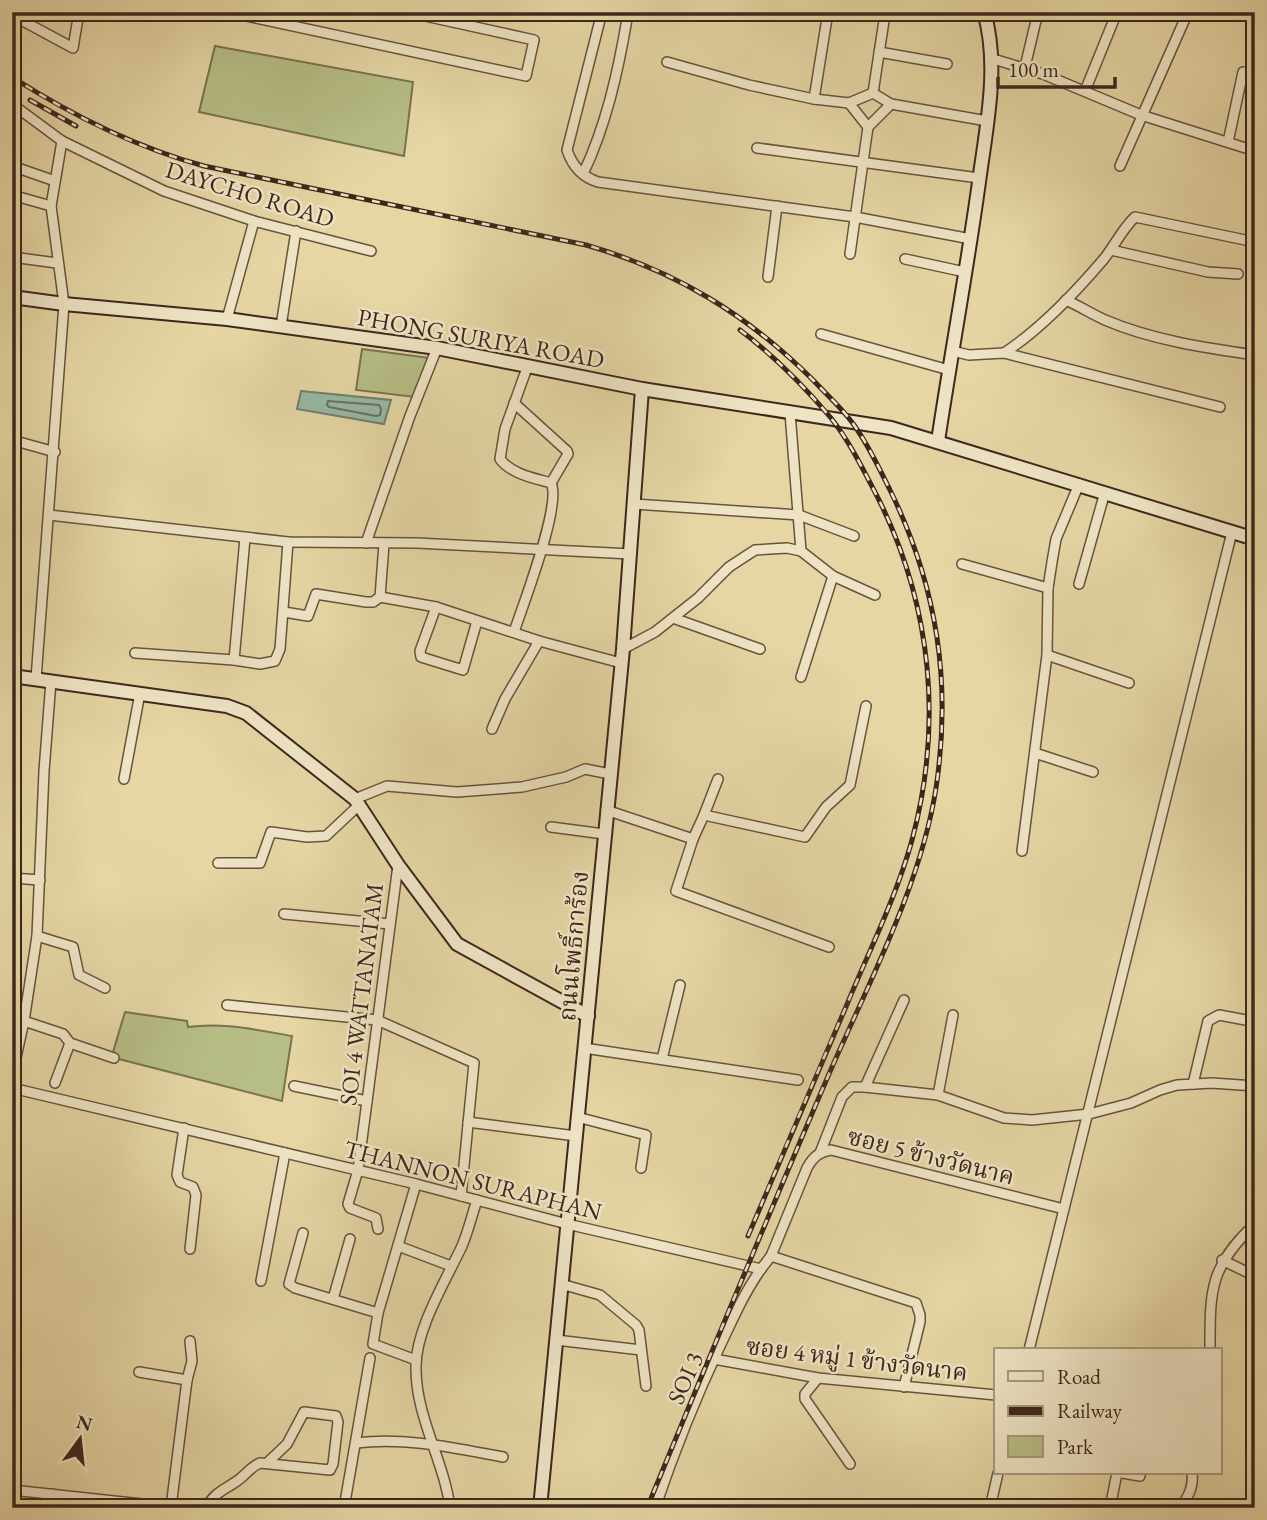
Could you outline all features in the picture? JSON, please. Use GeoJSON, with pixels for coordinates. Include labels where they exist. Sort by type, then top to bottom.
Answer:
{"type":"FeatureCollection","features":[{"type":"Feature","properties":{"kind":"street"},"geometry":{"type":"LineString","coordinates":[[12,15],[73,48],[79,12]]}},
{"type":"Feature","properties":{"kind":"street"},"geometry":{"type":"LineString","coordinates":[[228,12],[526,76],[534,40],[407,12]]}},
{"type":"Feature","properties":{"kind":"street"},"geometry":{"type":"LineString","coordinates":[[602,12],[567,150],[574,165],[592,180],[855,217],[971,239]]}},
{"type":"Feature","properties":{"kind":"street"},"geometry":{"type":"LineString","coordinates":[[583,174],[600,134],[610,97],[627,23],[626,15],[622,12]]}},
{"type":"Feature","properties":{"kind":"street"},"geometry":{"type":"LineString","coordinates":[[814,99],[828,12]]}},
{"type":"Feature","properties":{"kind":"street"},"geometry":{"type":"LineString","coordinates":[[938,441],[987,121],[990,58],[984,12]]}},
{"type":"Feature","properties":{"kind":"street"},"geometry":{"type":"LineString","coordinates":[[1026,67],[1038,12]]}},
{"type":"Feature","properties":{"kind":"street"},"geometry":{"type":"LineString","coordinates":[[1085,91],[1116,12]]}},
{"type":"Feature","properties":{"kind":"street"},"geometry":{"type":"LineString","coordinates":[[1120,166],[1188,12]]}},
{"type":"Feature","properties":{"kind":"street"},"geometry":{"type":"LineString","coordinates":[[873,93],[885,14]]}},
{"type":"Feature","properties":{"kind":"street"},"geometry":{"type":"LineString","coordinates":[[879,52],[947,64]]}},
{"type":"Feature","properties":{"kind":"street"},"geometry":{"type":"LineString","coordinates":[[990,58],[1026,67],[1141,115],[1255,151]]}},
{"type":"Feature","properties":{"kind":"street"},"geometry":{"type":"LineString","coordinates":[[667,62],[749,85],[814,99],[849,103],[873,93]]}},
{"type":"Feature","properties":{"kind":"street"},"geometry":{"type":"LineString","coordinates":[[1228,142],[1243,72]]}},
{"type":"Feature","properties":{"kind":"street"},"geometry":{"type":"LineString","coordinates":[[873,93],[891,104],[987,121]]}},
{"type":"Feature","properties":{"kind":"street"},"geometry":{"type":"LineString","coordinates":[[849,103],[868,127]]}},
{"type":"Feature","properties":{"kind":"street","name":"DAYCHO ROAD"},"geometry":{"type":"LineString","coordinates":[[12,104],[62,141],[163,191],[254,221],[371,251]]}},
{"type":"Feature","properties":{"kind":"street"},"geometry":{"type":"LineString","coordinates":[[850,254],[868,127],[891,104]]}},
{"type":"Feature","properties":{"kind":"street"},"geometry":{"type":"LineString","coordinates":[[36,679],[64,304],[51,206],[62,141]]}},
{"type":"Feature","properties":{"kind":"street"},"geometry":{"type":"LineString","coordinates":[[757,148],[979,178]]}},
{"type":"Feature","properties":{"kind":"street"},"geometry":{"type":"LineString","coordinates":[[12,166],[55,181]]}},
{"type":"Feature","properties":{"kind":"street"},"geometry":{"type":"LineString","coordinates":[[12,195],[51,206]]}},
{"type":"Feature","properties":{"kind":"street"},"geometry":{"type":"LineString","coordinates":[[768,276],[777,206]]}},
{"type":"Feature","properties":{"kind":"street"},"geometry":{"type":"LineString","coordinates":[[1004,353],[1028,336],[1066,300],[1138,216],[1204,233],[1255,242]]}},
{"type":"Feature","properties":{"kind":"street"},"geometry":{"type":"LineString","coordinates":[[227,319],[254,221]]}},
{"type":"Feature","properties":{"kind":"street"},"geometry":{"type":"LineString","coordinates":[[281,326],[296,231]]}},
{"type":"Feature","properties":{"kind":"street"},"geometry":{"type":"LineString","coordinates":[[1111,250],[1208,272],[1238,274]]}},
{"type":"Feature","properties":{"kind":"street"},"geometry":{"type":"LineString","coordinates":[[12,257],[57,263]]}},
{"type":"Feature","properties":{"kind":"street"},"geometry":{"type":"LineString","coordinates":[[905,259],[965,272]]}},
{"type":"Feature","properties":{"kind":"street","name":"PHONG SURIYA ROAD"},"geometry":{"type":"LineString","coordinates":[[12,296],[64,304],[227,319],[437,348],[642,389],[891,428],[1255,539]]}},
{"type":"Feature","properties":{"kind":"street"},"geometry":{"type":"LineString","coordinates":[[1066,300],[1106,320],[1149,334],[1255,355]]}},
{"type":"Feature","properties":{"kind":"street"},"geometry":{"type":"LineString","coordinates":[[821,334],[949,370]]}},
{"type":"Feature","properties":{"kind":"street"},"geometry":{"type":"LineString","coordinates":[[366,543],[410,416],[437,348]]}},
{"type":"Feature","properties":{"kind":"street"},"geometry":{"type":"LineString","coordinates":[[952,351],[969,355],[1004,353],[1220,407]]}},
{"type":"Feature","properties":{"kind":"street"},"geometry":{"type":"LineString","coordinates":[[514,632],[541,549],[554,489],[551,483],[519,472],[500,459],[505,429],[528,365]]}},
{"type":"Feature","properties":{"kind":"street","name":"ถนนโพธิ์การ้อง"},"geometry":{"type":"LineString","coordinates":[[540,1508],[623,649],[642,389]]}},
{"type":"Feature","properties":{"kind":"street"},"geometry":{"type":"LineString","coordinates":[[514,403],[568,454],[551,483]]}},
{"type":"Feature","properties":{"kind":"street"},"geometry":{"type":"LineString","coordinates":[[790,413],[801,551]]}},
{"type":"Feature","properties":{"kind":"street"},"geometry":{"type":"LineString","coordinates":[[12,440],[55,452]]}},
{"type":"Feature","properties":{"kind":"street"},"geometry":{"type":"LineString","coordinates":[[1022,851],[1047,655],[1048,589],[1056,539],[1079,484]]}},
{"type":"Feature","properties":{"kind":"street"},"geometry":{"type":"LineString","coordinates":[[1079,584],[1105,492]]}},
{"type":"Feature","properties":{"kind":"street"},"geometry":{"type":"LineString","coordinates":[[634,504],[799,516],[854,536]]}},
{"type":"Feature","properties":{"kind":"street"},"geometry":{"type":"LineString","coordinates":[[49,515],[288,542],[417,543],[631,554]]}},
{"type":"Feature","properties":{"kind":"street"},"geometry":{"type":"LineString","coordinates":[[1029,1348],[1232,531]]}},
{"type":"Feature","properties":{"kind":"street"},"geometry":{"type":"LineString","coordinates":[[234,660],[245,538]]}},
{"type":"Feature","properties":{"kind":"street"},"geometry":{"type":"LineString","coordinates":[[135,653],[260,664],[275,661],[280,649],[288,542]]}},
{"type":"Feature","properties":{"kind":"street"},"geometry":{"type":"LineString","coordinates":[[284,612],[308,616],[317,594],[366,602],[378,600],[384,544]]}},
{"type":"Feature","properties":{"kind":"street"},"geometry":{"type":"LineString","coordinates":[[623,649],[655,632],[698,598],[729,566],[755,550],[787,548],[801,551],[833,576],[875,595]]}},
{"type":"Feature","properties":{"kind":"street"},"geometry":{"type":"LineString","coordinates":[[961,564],[1048,589]]}},
{"type":"Feature","properties":{"kind":"street"},"geometry":{"type":"LineString","coordinates":[[801,677],[833,576]]}},
{"type":"Feature","properties":{"kind":"street"},"geometry":{"type":"LineString","coordinates":[[380,597],[436,607],[621,663]]}},
{"type":"Feature","properties":{"kind":"street"},"geometry":{"type":"LineString","coordinates":[[436,607],[420,651],[421,657],[463,670],[477,621]]}},
{"type":"Feature","properties":{"kind":"street"},"geometry":{"type":"LineString","coordinates":[[673,618],[760,649]]}},
{"type":"Feature","properties":{"kind":"street"},"geometry":{"type":"LineString","coordinates":[[492,729],[505,699],[539,640]]}},
{"type":"Feature","properties":{"kind":"street"},"geometry":{"type":"LineString","coordinates":[[1047,655],[1129,683]]}},
{"type":"Feature","properties":{"kind":"street"},"geometry":{"type":"LineString","coordinates":[[12,676],[227,706],[246,713],[357,802],[398,865],[457,944],[588,1016]]}},
{"type":"Feature","properties":{"kind":"street"},"geometry":{"type":"LineString","coordinates":[[12,1076],[24,1021],[37,936],[51,681]]}},
{"type":"Feature","properties":{"kind":"street"},"geometry":{"type":"LineString","coordinates":[[124,779],[140,693]]}},
{"type":"Feature","properties":{"kind":"street"},"geometry":{"type":"LineString","coordinates":[[704,815],[804,837],[826,807],[850,785],[866,706]]}},
{"type":"Feature","properties":{"kind":"street"},"geometry":{"type":"LineString","coordinates":[[1035,753],[1093,772]]}},
{"type":"Feature","properties":{"kind":"street"},"geometry":{"type":"LineString","coordinates":[[218,863],[260,863],[268,836],[273,831],[307,837],[326,836],[357,802],[387,786],[457,792],[522,787],[566,777],[585,769],[610,774]]}},
{"type":"Feature","properties":{"kind":"street"},"geometry":{"type":"LineString","coordinates":[[718,779],[693,839],[676,891],[829,947]]}},
{"type":"Feature","properties":{"kind":"street"},"geometry":{"type":"LineString","coordinates":[[607,810],[693,839]]}},
{"type":"Feature","properties":{"kind":"street"},"geometry":{"type":"LineString","coordinates":[[551,827],[604,834]]}},
{"type":"Feature","properties":{"kind":"street","name":"SOI 4 WATTANATAM"},"geometry":{"type":"LineString","coordinates":[[378,1229],[376,1218],[349,1207],[358,1170],[398,865]]}},
{"type":"Feature","properties":{"kind":"street"},"geometry":{"type":"LineString","coordinates":[[12,878],[40,880]]}},
{"type":"Feature","properties":{"kind":"street"},"geometry":{"type":"LineString","coordinates":[[284,914],[390,924]]}},
{"type":"Feature","properties":{"kind":"street"},"geometry":{"type":"LineString","coordinates":[[37,936],[73,947],[79,975],[105,988]]}},
{"type":"Feature","properties":{"kind":"street"},"geometry":{"type":"LineString","coordinates":[[662,1059],[680,985]]}},
{"type":"Feature","properties":{"kind":"street"},"geometry":{"type":"LineString","coordinates":[[865,1087],[904,1000]]}},
{"type":"Feature","properties":{"kind":"street"},"geometry":{"type":"LineString","coordinates":[[227,1005],[377,1020],[474,1063],[461,1196]]}},
{"type":"Feature","properties":{"kind":"street"},"geometry":{"type":"LineString","coordinates":[[938,1095],[953,1015]]}},
{"type":"Feature","properties":{"kind":"street"},"geometry":{"type":"LineString","coordinates":[[1193,1084],[1208,1021],[1219,1015],[1251,1021]]}},
{"type":"Feature","properties":{"kind":"street"},"geometry":{"type":"LineString","coordinates":[[12,1017],[63,1034],[70,1043],[114,1058]]}},
{"type":"Feature","properties":{"kind":"street"},"geometry":{"type":"LineString","coordinates":[[55,1083],[70,1043]]}},
{"type":"Feature","properties":{"kind":"street"},"geometry":{"type":"LineString","coordinates":[[584,1048],[798,1080]]}},
{"type":"Feature","properties":{"kind":"street"},"geometry":{"type":"LineString","coordinates":[[820,1153],[842,1097],[852,1087],[938,1095],[1004,1118],[1032,1120],[1087,1114],[1130,1103],[1160,1090],[1193,1084],[1255,1086]]}},
{"type":"Feature","properties":{"kind":"street"},"geometry":{"type":"LineString","coordinates":[[294,1086],[367,1101]]}},
{"type":"Feature","properties":{"kind":"street","name":"THANNON SURAPHAN"},"geometry":{"type":"LineString","coordinates":[[12,1088],[761,1269]]}},
{"type":"Feature","properties":{"kind":"street"},"geometry":{"type":"LineString","coordinates":[[577,1117],[646,1135],[641,1168]]}},
{"type":"Feature","properties":{"kind":"street"},"geometry":{"type":"LineString","coordinates":[[468,1122],[576,1136]]}},
{"type":"Feature","properties":{"kind":"street"},"geometry":{"type":"LineString","coordinates":[[184,1128],[177,1175],[180,1182],[193,1187],[196,1195],[190,1250]]}},
{"type":"Feature","properties":{"kind":"street","name":"ซอย 5 ข้างวัดนาค"},"geometry":{"type":"LineString","coordinates":[[771,1256],[811,1160],[820,1153],[831,1150],[1064,1209]]}},
{"type":"Feature","properties":{"kind":"street"},"geometry":{"type":"LineString","coordinates":[[261,1281],[285,1153]]}},
{"type":"Feature","properties":{"kind":"street"},"geometry":{"type":"LineString","coordinates":[[416,1184],[378,1313],[373,1344],[416,1360]]}},
{"type":"Feature","properties":{"kind":"street"},"geometry":{"type":"LineString","coordinates":[[450,1508],[448,1488],[421,1407],[416,1360],[425,1324],[463,1243],[477,1200]]}},
{"type":"Feature","properties":{"kind":"street"},"geometry":{"type":"LineString","coordinates":[[1210,1348],[1208,1321],[1212,1290],[1222,1260],[1237,1240],[1255,1224]]}},
{"type":"Feature","properties":{"kind":"street"},"geometry":{"type":"LineString","coordinates":[[303,1233],[289,1284],[378,1313]]}},
{"type":"Feature","properties":{"kind":"street"},"geometry":{"type":"LineString","coordinates":[[333,1299],[350,1239]]}},
{"type":"Feature","properties":{"kind":"street"},"geometry":{"type":"LineString","coordinates":[[398,1246],[451,1266]]}},
{"type":"Feature","properties":{"kind":"street"},"geometry":{"type":"LineString","coordinates":[[761,1269],[771,1256],[916,1303],[920,1322],[904,1387]]}},
{"type":"Feature","properties":{"kind":"street"},"geometry":{"type":"LineString","coordinates":[[1222,1260],[1255,1276]]}},
{"type":"Feature","properties":{"kind":"street","name":"SOI 3"},"geometry":{"type":"LineString","coordinates":[[655,1508],[680,1437],[714,1359],[747,1289],[761,1269]]}},
{"type":"Feature","properties":{"kind":"street"},"geometry":{"type":"LineString","coordinates":[[561,1284],[600,1295],[631,1320],[639,1330],[646,1386]]}},
{"type":"Feature","properties":{"kind":"street"},"geometry":{"type":"LineString","coordinates":[[556,1340],[641,1350]]}},
{"type":"Feature","properties":{"kind":"street"},"geometry":{"type":"LineString","coordinates":[[12,1490],[175,1507],[187,1380],[192,1356],[190,1341]]}},
{"type":"Feature","properties":{"kind":"street"},"geometry":{"type":"LineString","coordinates":[[344,1508],[370,1357]]}},
{"type":"Feature","properties":{"kind":"street","name":"ซอย 4 หมู่ 1 ข้างวัดนาค"},"geometry":{"type":"LineString","coordinates":[[714,1359],[818,1378],[994,1395]]}},
{"type":"Feature","properties":{"kind":"street"},"geometry":{"type":"LineString","coordinates":[[139,1372],[187,1380]]}},
{"type":"Feature","properties":{"kind":"street"},"geometry":{"type":"LineString","coordinates":[[818,1378],[805,1394],[805,1399],[850,1464]]}},
{"type":"Feature","properties":{"kind":"street"},"geometry":{"type":"LineString","coordinates":[[206,1508],[215,1494],[239,1480],[253,1466],[267,1463],[330,1470],[338,1422],[336,1416],[304,1412],[287,1444],[267,1463]]}},
{"type":"Feature","properties":{"kind":"street"},"geometry":{"type":"LineString","coordinates":[[356,1443],[383,1440],[433,1444],[503,1457]]}},
{"type":"Feature","properties":{"kind":"street"},"geometry":{"type":"LineString","coordinates":[[990,1508],[999,1474]]}},
{"type":"Feature","properties":{"kind":"street"},"geometry":{"type":"LineString","coordinates":[[1110,1508],[1120,1474]]}},
{"type":"Feature","properties":{"kind":"street"},"geometry":{"type":"LineString","coordinates":[[1127,1474],[1140,1476]]}},
{"type":"Feature","properties":{"kind":"street"},"geometry":{"type":"LineString","coordinates":[[1181,1508],[1194,1481],[1192,1474]]}},
{"type":"Feature","properties":{"kind":"street"},"geometry":{"type":"LineString","coordinates":[[50,1508],[52,1494]]}},
{"type":"Feature","properties":{"kind":"green space"},"geometry":{"type":"Polygon","coordinates":[[[215,46],[413,82],[404,156],[199,112],[215,46]]]}},
{"type":"Feature","properties":{"kind":"green space"},"geometry":{"type":"Polygon","coordinates":[[[362,349],[430,358],[415,397],[356,390],[362,349]]]}},
{"type":"Feature","properties":{"kind":"green space"},"geometry":{"type":"Polygon","coordinates":[[[125,1012],[187,1021],[188,1027],[227,1026],[292,1036],[282,1101],[119,1059],[113,1052],[125,1012]]]}},
{"type":"Feature","properties":{"kind":"water"},"geometry":{"type":"Polygon","coordinates":[[[301,391],[391,400],[384,424],[297,409],[301,391]]]}},
{"type":"Feature","properties":{"kind":"railway"},"geometry":{"type":"LineString","coordinates":[[12,77],[105,129],[153,150],[204,166],[586,245],[680,282],[737,316],[763,336],[789,357],[840,408],[869,449],[906,526],[929,599],[941,672],[941,749],[929,824],[892,934],[829,1074],[647,1508]]}},
{"type":"Feature","properties":{"kind":"railway"},"geometry":{"type":"LineString","coordinates":[[30,100],[76,126]]}},
{"type":"Feature","properties":{"kind":"railway"},"geometry":{"type":"LineString","coordinates":[[740,330],[788,371],[831,418],[851,447],[879,500],[911,582],[921,624],[929,710],[922,797],[906,861],[883,922],[748,1236]]}}]}
